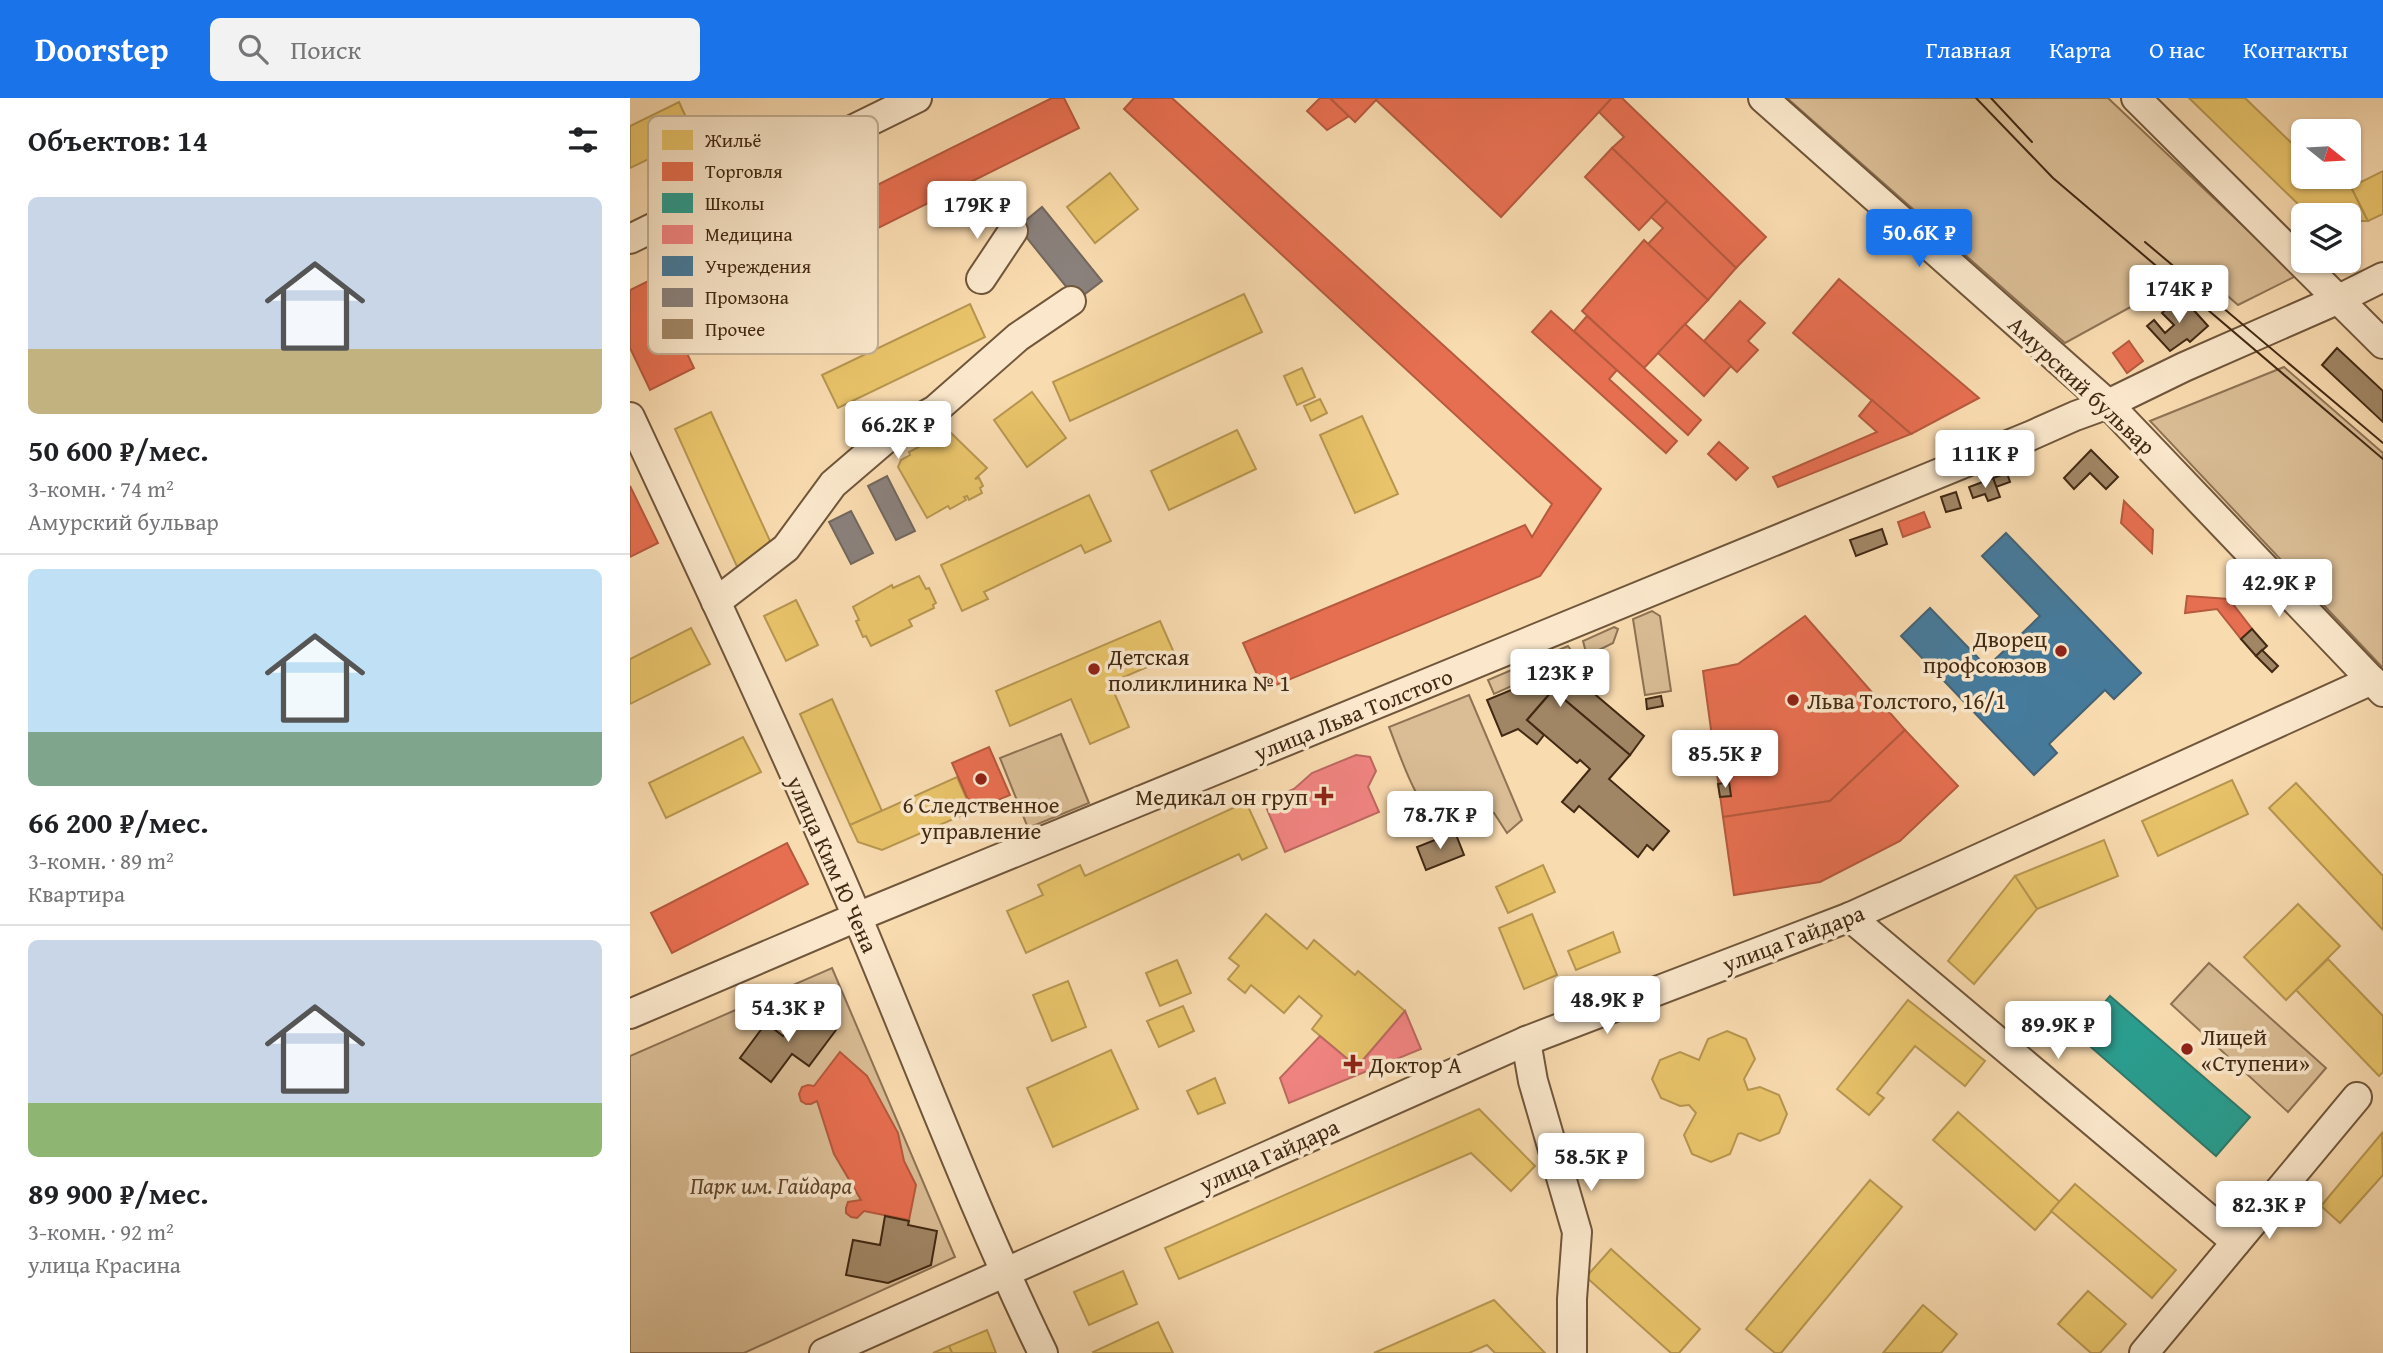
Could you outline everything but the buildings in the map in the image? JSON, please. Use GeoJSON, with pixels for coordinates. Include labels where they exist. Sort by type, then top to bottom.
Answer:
{"type":"FeatureCollection","features":[{"type":"Feature","properties":{"kind":"street"},"geometry":{"type":"LineString","coordinates":[[878,117],[917,98]]}},
{"type":"Feature","properties":{"kind":"street","name":"Амурский бульвар"},"geometry":{"type":"LineString","coordinates":[[1763,98],[2108,404],[2377,686]]}},
{"type":"Feature","properties":{"kind":"street"},"geometry":{"type":"LineString","coordinates":[[2136,98],[2383,344]]}},
{"type":"Feature","properties":{"kind":"street"},"geometry":{"type":"LineString","coordinates":[[630,239],[648,230]]}},
{"type":"Feature","properties":{"kind":"street"},"geometry":{"type":"LineString","coordinates":[[981,279],[1013,231]]}},
{"type":"Feature","properties":{"kind":"street","name":"улица Льва Толстого"},"geometry":{"type":"LineString","coordinates":[[630,1014],[857,917],[2108,404],[2383,277]]}},
{"type":"Feature","properties":{"kind":"street"},"geometry":{"type":"LineString","coordinates":[[716,602],[786,548],[833,484],[889,436],[935,410],[1018,337],[1071,301]]}},
{"type":"Feature","properties":{"kind":"street","name":"улица Ким Ю Чена"},"geometry":{"type":"LineString","coordinates":[[630,417],[857,917],[1005,1272],[1043,1353]]}},
{"type":"Feature","properties":{"kind":"street","name":"улица Гайдара"},"geometry":{"type":"LineString","coordinates":[[824,1353],[1526,1041],[1850,917],[2377,686]]}},
{"type":"Feature","properties":{"kind":"street"},"geometry":{"type":"LineString","coordinates":[[1850,917],[2236,1242]]}},
{"type":"Feature","properties":{"kind":"street"},"geometry":{"type":"LineString","coordinates":[[1526,1041],[1533,1081],[1577,1232],[1572,1299],[1572,1353]]}},
{"type":"Feature","properties":{"kind":"street"},"geometry":{"type":"LineString","coordinates":[[2144,1353],[2357,1097]]}},
{"type":"Feature","properties":{"kind":"green space"},"geometry":{"type":"Polygon","coordinates":[[[1787,98],[2108,98],[2296,276],[2238,305],[2198,270],[2065,343],[1787,98]]]}},
{"type":"Feature","properties":{"kind":"green space"},"geometry":{"type":"Polygon","coordinates":[[[2284,367],[2383,453],[2383,668],[2150,421],[2284,367]]]}},
{"type":"Feature","properties":{"kind":"green space"},"geometry":{"type":"Polygon","coordinates":[[[1652,611],[1660,616],[1671,691],[1645,695],[1633,619],[1652,611]]]}},
{"type":"Feature","properties":{"kind":"green space"},"geometry":{"type":"Polygon","coordinates":[[[1614,627],[1618,629],[1613,643],[1587,656],[1583,641],[1614,627]]]}},
{"type":"Feature","properties":{"kind":"green space"},"geometry":{"type":"Polygon","coordinates":[[[1568,646],[1576,657],[1494,694],[1488,680],[1568,646]]]}},
{"type":"Feature","properties":{"kind":"green space"},"geometry":{"type":"Polygon","coordinates":[[[1469,695],[1522,820],[1507,833],[1494,813],[1465,810],[1439,816],[1431,813],[1416,793],[1389,727],[1469,695]]]}},
{"type":"Feature","properties":{"kind":"green space"},"geometry":{"type":"Polygon","coordinates":[[[1061,734],[1089,803],[1028,828],[1000,758],[1061,734]]]}},
{"type":"Feature","properties":{"kind":"green space"},"geometry":{"type":"Polygon","coordinates":[[[2209,963],[2326,1068],[2288,1112],[2171,1004],[2209,963]]]}},
{"type":"Feature","properties":{"kind":"green space","name":"Парк им. Гайдара"},"geometry":{"type":"Polygon","coordinates":[[[832,968],[955,1257],[744,1353],[630,1353],[630,1056],[832,968]]]}},
{"type":"Feature","properties":{"kind":"tram line"},"geometry":{"type":"LineString","coordinates":[[1976,98],[2053,178],[2383,459]]}},
{"type":"Feature","properties":{"kind":"tram line"},"geometry":{"type":"LineString","coordinates":[[1991,98],[2032,142]]}},
{"type":"Feature","properties":{"kind":"tram line"},"geometry":{"type":"LineString","coordinates":[[2145,242],[2383,443]]}},
{"type":"Feature","properties":{"kind":"place","name":"Дворец профсоюзов"},"geometry":{"type":"Point","coordinates":[2061,651]}},
{"type":"Feature","properties":{"kind":"place","name":"Детская поликлиника № 1"},"geometry":{"type":"Point","coordinates":[1094,669]}},
{"type":"Feature","properties":{"kind":"place","name":"Льва Толстого, 16/1"},"geometry":{"type":"Point","coordinates":[1793,700]}},
{"type":"Feature","properties":{"kind":"place","name":"6 Следственное управление"},"geometry":{"type":"Point","coordinates":[981,779]}},
{"type":"Feature","properties":{"kind":"place","name":"Медикал он груп"},"geometry":{"type":"Point","coordinates":[1324,796]}},
{"type":"Feature","properties":{"kind":"place","name":"Лицей «Ступени»"},"geometry":{"type":"Point","coordinates":[2187,1049]}},
{"type":"Feature","properties":{"kind":"place","name":"Доктор А"},"geometry":{"type":"Point","coordinates":[1353,1064]}}]}
